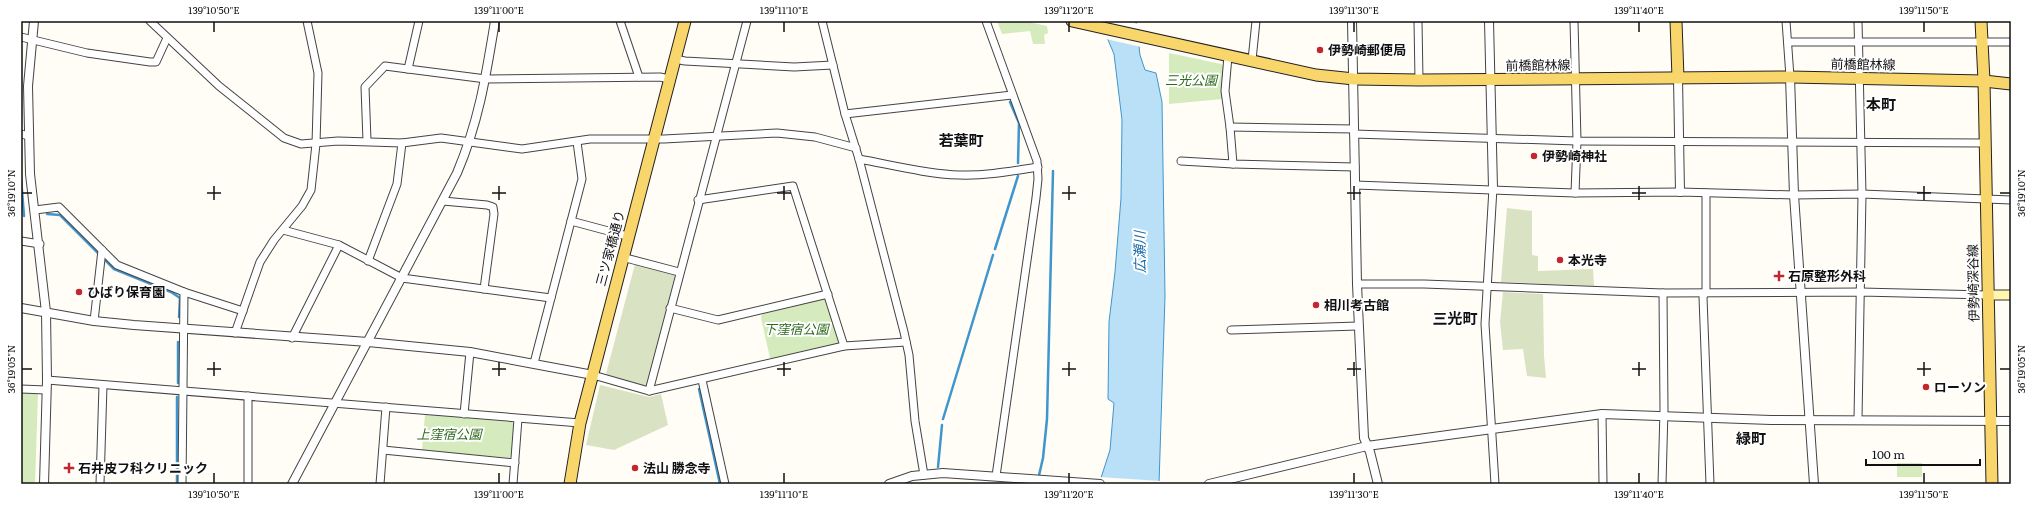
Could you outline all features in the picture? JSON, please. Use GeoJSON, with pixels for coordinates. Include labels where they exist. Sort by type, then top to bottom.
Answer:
{"type":"FeatureCollection","features":[{"type":"Feature","properties":{"kind":"main road","name":"三ツ家橋通り"},"geometry":{"type":"LineString","coordinates":[[570,484],[580,423],[627,236],[685,21]]}},
{"type":"Feature","properties":{"kind":"main road","name":"前橋館林線"},"geometry":{"type":"LineString","coordinates":[[1072,21],[1316,75],[1354,79],[1490,80],[1790,77],[1984,81],[2011,84]]}},
{"type":"Feature","properties":{"kind":"main road"},"geometry":{"type":"LineString","coordinates":[[1676,21],[1678,78]]}},
{"type":"Feature","properties":{"kind":"main road","name":"伊勢崎深谷線"},"geometry":{"type":"LineString","coordinates":[[1981,21],[1984,81],[1987,295],[1992,484]]}},
{"type":"Feature","properties":{"kind":"main road"},"geometry":{"type":"LineString","coordinates":[[1987,295],[2011,295]]}},
{"type":"Feature","properties":{"kind":"street"},"geometry":{"type":"LineString","coordinates":[[34,21],[25,135],[40,244],[46,312],[47,380],[44,484]]}},
{"type":"Feature","properties":{"kind":"street"},"geometry":{"type":"LineString","coordinates":[[150,21],[219,86],[284,138],[301,144],[316,144],[338,141],[402,143],[441,138],[522,149],[590,139],[653,139],[792,134],[856,148]]}},
{"type":"Feature","properties":{"kind":"street"},"geometry":{"type":"LineString","coordinates":[[235,333],[260,262],[274,240],[302,206],[311,190],[316,144],[318,73],[307,21]]}},
{"type":"Feature","properties":{"kind":"street"},"geometry":{"type":"LineString","coordinates":[[408,69],[419,21]]}},
{"type":"Feature","properties":{"kind":"street"},"geometry":{"type":"LineString","coordinates":[[292,484],[443,201],[470,143],[478,118],[486,79],[495,21]]}},
{"type":"Feature","properties":{"kind":"street"},"geometry":{"type":"LineString","coordinates":[[620,21],[638,77]]}},
{"type":"Feature","properties":{"kind":"street"},"geometry":{"type":"LineString","coordinates":[[649,391],[734,63],[747,21]]}},
{"type":"Feature","properties":{"kind":"street"},"geometry":{"type":"LineString","coordinates":[[822,21],[845,114],[860,159],[906,342],[924,484]]}},
{"type":"Feature","properties":{"kind":"street"},"geometry":{"type":"LineString","coordinates":[[986,21],[1038,167],[1036,198],[996,476]]}},
{"type":"Feature","properties":{"kind":"street"},"geometry":{"type":"LineString","coordinates":[[1252,60],[1256,21]]}},
{"type":"Feature","properties":{"kind":"street"},"geometry":{"type":"LineString","coordinates":[[1352,21],[1358,326],[1364,438],[1378,484]]}},
{"type":"Feature","properties":{"kind":"street"},"geometry":{"type":"LineString","coordinates":[[1418,21],[1419,80]]}},
{"type":"Feature","properties":{"kind":"street"},"geometry":{"type":"LineString","coordinates":[[1489,21],[1493,188],[1485,324],[1495,484]]}},
{"type":"Feature","properties":{"kind":"street"},"geometry":{"type":"LineString","coordinates":[[1574,21],[1577,141],[1575,193]]}},
{"type":"Feature","properties":{"kind":"street"},"geometry":{"type":"LineString","coordinates":[[1786,21],[1793,142],[1794,195],[1814,484]]}},
{"type":"Feature","properties":{"kind":"street"},"geometry":{"type":"LineString","coordinates":[[1858,21],[1858,78],[1862,194],[1858,419]]}},
{"type":"Feature","properties":{"kind":"street"},"geometry":{"type":"LineString","coordinates":[[21,37],[87,53],[150,62],[156,62],[167,38]]}},
{"type":"Feature","properties":{"kind":"street"},"geometry":{"type":"LineString","coordinates":[[1788,42],[2011,42]]}},
{"type":"Feature","properties":{"kind":"street"},"geometry":{"type":"LineString","coordinates":[[1228,56],[1225,91],[1233,164]]}},
{"type":"Feature","properties":{"kind":"street"},"geometry":{"type":"LineString","coordinates":[[675,59],[685,61],[806,67],[833,65]]}},
{"type":"Feature","properties":{"kind":"street"},"geometry":{"type":"LineString","coordinates":[[367,141],[364,87],[385,66],[486,79],[638,77],[669,79]]}},
{"type":"Feature","properties":{"kind":"street"},"geometry":{"type":"LineString","coordinates":[[1678,78],[1680,192]]}},
{"type":"Feature","properties":{"kind":"street"},"geometry":{"type":"LineString","coordinates":[[845,114],[1012,95]]}},
{"type":"Feature","properties":{"kind":"street"},"geometry":{"type":"LineString","coordinates":[[1230,127],[1577,141],[1985,143]]}},
{"type":"Feature","properties":{"kind":"street"},"geometry":{"type":"LineString","coordinates":[[534,363],[583,175],[577,142]]}},
{"type":"Feature","properties":{"kind":"street"},"geometry":{"type":"LineString","coordinates":[[368,261],[397,184],[402,143]]}},
{"type":"Feature","properties":{"kind":"street"},"geometry":{"type":"LineString","coordinates":[[860,159],[929,172],[958,175],[990,174],[1038,167]]}},
{"type":"Feature","properties":{"kind":"street"},"geometry":{"type":"LineString","coordinates":[[1181,161],[1233,164],[1355,167]]}},
{"type":"Feature","properties":{"kind":"street"},"geometry":{"type":"LineString","coordinates":[[1356,185],[1493,188],[1575,193],[1680,192],[1794,195],[1862,194],[2011,200]]}},
{"type":"Feature","properties":{"kind":"street"},"geometry":{"type":"LineString","coordinates":[[698,200],[793,186],[844,346]]}},
{"type":"Feature","properties":{"kind":"street"},"geometry":{"type":"LineString","coordinates":[[1706,193],[1705,293],[1703,297],[1710,484]]}},
{"type":"Feature","properties":{"kind":"street"},"geometry":{"type":"LineString","coordinates":[[443,201],[487,205],[493,207],[494,214],[484,289]]}},
{"type":"Feature","properties":{"kind":"street"},"geometry":{"type":"LineString","coordinates":[[35,210],[59,207],[117,265],[184,292],[244,311]]}},
{"type":"Feature","properties":{"kind":"street"},"geometry":{"type":"LineString","coordinates":[[571,221],[627,236]]}},
{"type":"Feature","properties":{"kind":"street"},"geometry":{"type":"LineString","coordinates":[[283,230],[339,245],[402,278],[551,298]]}},
{"type":"Feature","properties":{"kind":"street"},"geometry":{"type":"LineString","coordinates":[[21,241],[40,244]]}},
{"type":"Feature","properties":{"kind":"street"},"geometry":{"type":"LineString","coordinates":[[292,338],[339,245]]}},
{"type":"Feature","properties":{"kind":"street"},"geometry":{"type":"LineString","coordinates":[[94,321],[102,250]]}},
{"type":"Feature","properties":{"kind":"street"},"geometry":{"type":"LineString","coordinates":[[622,257],[679,272]]}},
{"type":"Feature","properties":{"kind":"street"},"geometry":{"type":"LineString","coordinates":[[1357,284],[1487,286],[1663,293],[1802,294],[1861,292],[1987,295]]}},
{"type":"Feature","properties":{"kind":"street"},"geometry":{"type":"LineString","coordinates":[[182,484],[184,292]]}},
{"type":"Feature","properties":{"kind":"street"},"geometry":{"type":"LineString","coordinates":[[1662,484],[1663,293]]}},
{"type":"Feature","properties":{"kind":"street"},"geometry":{"type":"LineString","coordinates":[[670,308],[718,320],[828,294]]}},
{"type":"Feature","properties":{"kind":"street"},"geometry":{"type":"LineString","coordinates":[[21,308],[94,321],[292,338],[368,342],[470,352],[593,375],[649,391],[844,346],[906,342]]}},
{"type":"Feature","properties":{"kind":"street"},"geometry":{"type":"LineString","coordinates":[[1231,330],[1358,326]]}},
{"type":"Feature","properties":{"kind":"street"},"geometry":{"type":"LineString","coordinates":[[464,414],[470,352]]}},
{"type":"Feature","properties":{"kind":"street"},"geometry":{"type":"LineString","coordinates":[[47,380],[580,423]]}},
{"type":"Feature","properties":{"kind":"street"},"geometry":{"type":"LineString","coordinates":[[702,380],[725,484]]}},
{"type":"Feature","properties":{"kind":"street"},"geometry":{"type":"LineString","coordinates":[[100,484],[103,385]]}},
{"type":"Feature","properties":{"kind":"street"},"geometry":{"type":"LineString","coordinates":[[21,389],[46,390]]}},
{"type":"Feature","properties":{"kind":"street"},"geometry":{"type":"LineString","coordinates":[[248,396],[248,484]]}},
{"type":"Feature","properties":{"kind":"street"},"geometry":{"type":"LineString","coordinates":[[380,484],[386,407]]}},
{"type":"Feature","properties":{"kind":"street"},"geometry":{"type":"LineString","coordinates":[[1602,414],[1603,484]]}},
{"type":"Feature","properties":{"kind":"street"},"geometry":{"type":"LineString","coordinates":[[1209,484],[1367,446],[1602,414],[1810,420],[2011,420]]}},
{"type":"Feature","properties":{"kind":"street"},"geometry":{"type":"LineString","coordinates":[[513,484],[518,419]]}},
{"type":"Feature","properties":{"kind":"street"},"geometry":{"type":"LineString","coordinates":[[383,450],[515,463]]}},
{"type":"Feature","properties":{"kind":"street"},"geometry":{"type":"LineString","coordinates":[[889,484],[924,475],[943,473],[1100,484]]}},
{"type":"Feature","properties":{"kind":"green space"},"geometry":{"type":"Polygon","coordinates":[[[997,21],[1024,21],[1047,26],[1048,33],[1044,35],[1045,44],[1033,44],[1030,31],[1002,34],[997,21]]]}},
{"type":"Feature","properties":{"kind":"green space","name":"三光公園"},"geometry":{"type":"Polygon","coordinates":[[[1169,53],[1221,64],[1224,67],[1221,87],[1222,99],[1169,104],[1169,53]]]}},
{"type":"Feature","properties":{"kind":"green space"},"geometry":{"type":"Polygon","coordinates":[[[1507,208],[1532,211],[1532,255],[1538,256],[1538,271],[1593,269],[1594,286],[1501,282],[1507,208]]]}},
{"type":"Feature","properties":{"kind":"green space"},"geometry":{"type":"Polygon","coordinates":[[[635,264],[675,275],[647,385],[645,387],[607,376],[606,374],[635,264]]]}},
{"type":"Feature","properties":{"kind":"green space"},"geometry":{"type":"Polygon","coordinates":[[[1503,292],[1543,294],[1544,356],[1546,378],[1527,376],[1523,349],[1503,350],[1500,322],[1503,292]]]}},
{"type":"Feature","properties":{"kind":"green space","name":"下窪宿公園"},"geometry":{"type":"Polygon","coordinates":[[[823,299],[827,301],[840,340],[838,344],[774,359],[770,358],[761,318],[762,314],[823,299]]]}},
{"type":"Feature","properties":{"kind":"green space"},"geometry":{"type":"Polygon","coordinates":[[[600,385],[649,397],[661,394],[668,425],[614,450],[586,445],[600,385]]]}},
{"type":"Feature","properties":{"kind":"green space"},"geometry":{"type":"Polygon","coordinates":[[[21,392],[38,393],[35,484],[21,484],[21,392]]]}},
{"type":"Feature","properties":{"kind":"green space","name":"上窪宿公園"},"geometry":{"type":"Polygon","coordinates":[[[425,414],[512,422],[514,425],[512,455],[509,458],[422,450],[425,414]]]}},
{"type":"Feature","properties":{"kind":"green space"},"geometry":{"type":"Polygon","coordinates":[[[1897,463],[1922,463],[1922,477],[1897,477],[1897,463]]]}},
{"type":"Feature","properties":{"kind":"water","name":"広瀬川"},"geometry":{"type":"Polygon","coordinates":[[[1100,21],[1136,21],[1140,55],[1145,70],[1156,73],[1162,102],[1165,296],[1159,484],[1099,484],[1110,450],[1114,403],[1108,399],[1109,322],[1121,198],[1122,120],[1114,54],[1100,21]]]}},
{"type":"Feature","properties":{"kind":"pier"},"geometry":{"type":"Polygon","coordinates":[[[1098,21],[1123,21],[1139,24],[1141,47],[1106,39],[1098,21]]]}},
{"type":"Feature","properties":{"kind":"pier"},"geometry":{"type":"Polygon","coordinates":[[[1099,477],[1161,481],[1161,484],[1097,484],[1099,477]]]}},
{"type":"Feature","properties":{"kind":"waterway"},"geometry":{"type":"LineString","coordinates":[[1010,102],[1019,123],[1018,163]]}},
{"type":"Feature","properties":{"kind":"waterway"},"geometry":{"type":"LineString","coordinates":[[1037,484],[1043,458],[1047,419],[1053,171]]}},
{"type":"Feature","properties":{"kind":"waterway"},"geometry":{"type":"LineString","coordinates":[[995,249],[1018,176]]}},
{"type":"Feature","properties":{"kind":"waterway"},"geometry":{"type":"LineString","coordinates":[[21,178],[24,216]]}},
{"type":"Feature","properties":{"kind":"waterway"},"geometry":{"type":"LineString","coordinates":[[47,214],[60,215],[100,255]]}},
{"type":"Feature","properties":{"kind":"waterway"},"geometry":{"type":"LineString","coordinates":[[943,419],[993,255]]}},
{"type":"Feature","properties":{"kind":"waterway"},"geometry":{"type":"LineString","coordinates":[[103,258],[114,269],[171,292],[180,298],[179,317]]}},
{"type":"Feature","properties":{"kind":"waterway"},"geometry":{"type":"LineString","coordinates":[[178,342],[178,383]]}},
{"type":"Feature","properties":{"kind":"waterway"},"geometry":{"type":"LineString","coordinates":[[699,389],[720,484]]}},
{"type":"Feature","properties":{"kind":"waterway"},"geometry":{"type":"LineString","coordinates":[[177,397],[177,482]]}},
{"type":"Feature","properties":{"kind":"waterway"},"geometry":{"type":"LineString","coordinates":[[938,467],[942,425]]}},
{"type":"Feature","properties":{"kind":"place","name":"伊勢崎郵便局"},"geometry":{"type":"Point","coordinates":[1320,50]}},
{"type":"Feature","properties":{"kind":"place","name":"伊勢崎神社"},"geometry":{"type":"Point","coordinates":[1534,156]}},
{"type":"Feature","properties":{"kind":"place","name":"本光寺"},"geometry":{"type":"Point","coordinates":[1560,260]}},
{"type":"Feature","properties":{"kind":"place","name":"石原整形外科"},"geometry":{"type":"Point","coordinates":[1779,276]}},
{"type":"Feature","properties":{"kind":"place","name":"ひばり保育園"},"geometry":{"type":"Point","coordinates":[79,292]}},
{"type":"Feature","properties":{"kind":"place","name":"相川考古館"},"geometry":{"type":"Point","coordinates":[1316,305]}},
{"type":"Feature","properties":{"kind":"place","name":"ローソン"},"geometry":{"type":"Point","coordinates":[1926,387]}},
{"type":"Feature","properties":{"kind":"place","name":"石井皮フ科クリニック"},"geometry":{"type":"Point","coordinates":[69,468]}},
{"type":"Feature","properties":{"kind":"place","name":"法山 勝念寺"},"geometry":{"type":"Point","coordinates":[635,468]}},
{"type":"Feature","properties":{"kind":"district","name":"本町"},"geometry":{"type":"Point","coordinates":[1881,105]}},
{"type":"Feature","properties":{"kind":"district","name":"若葉町"},"geometry":{"type":"Point","coordinates":[961,141]}},
{"type":"Feature","properties":{"kind":"district","name":"三光町"},"geometry":{"type":"Point","coordinates":[1455,319]}},
{"type":"Feature","properties":{"kind":"district","name":"緑町"},"geometry":{"type":"Point","coordinates":[1751,439]}}]}
